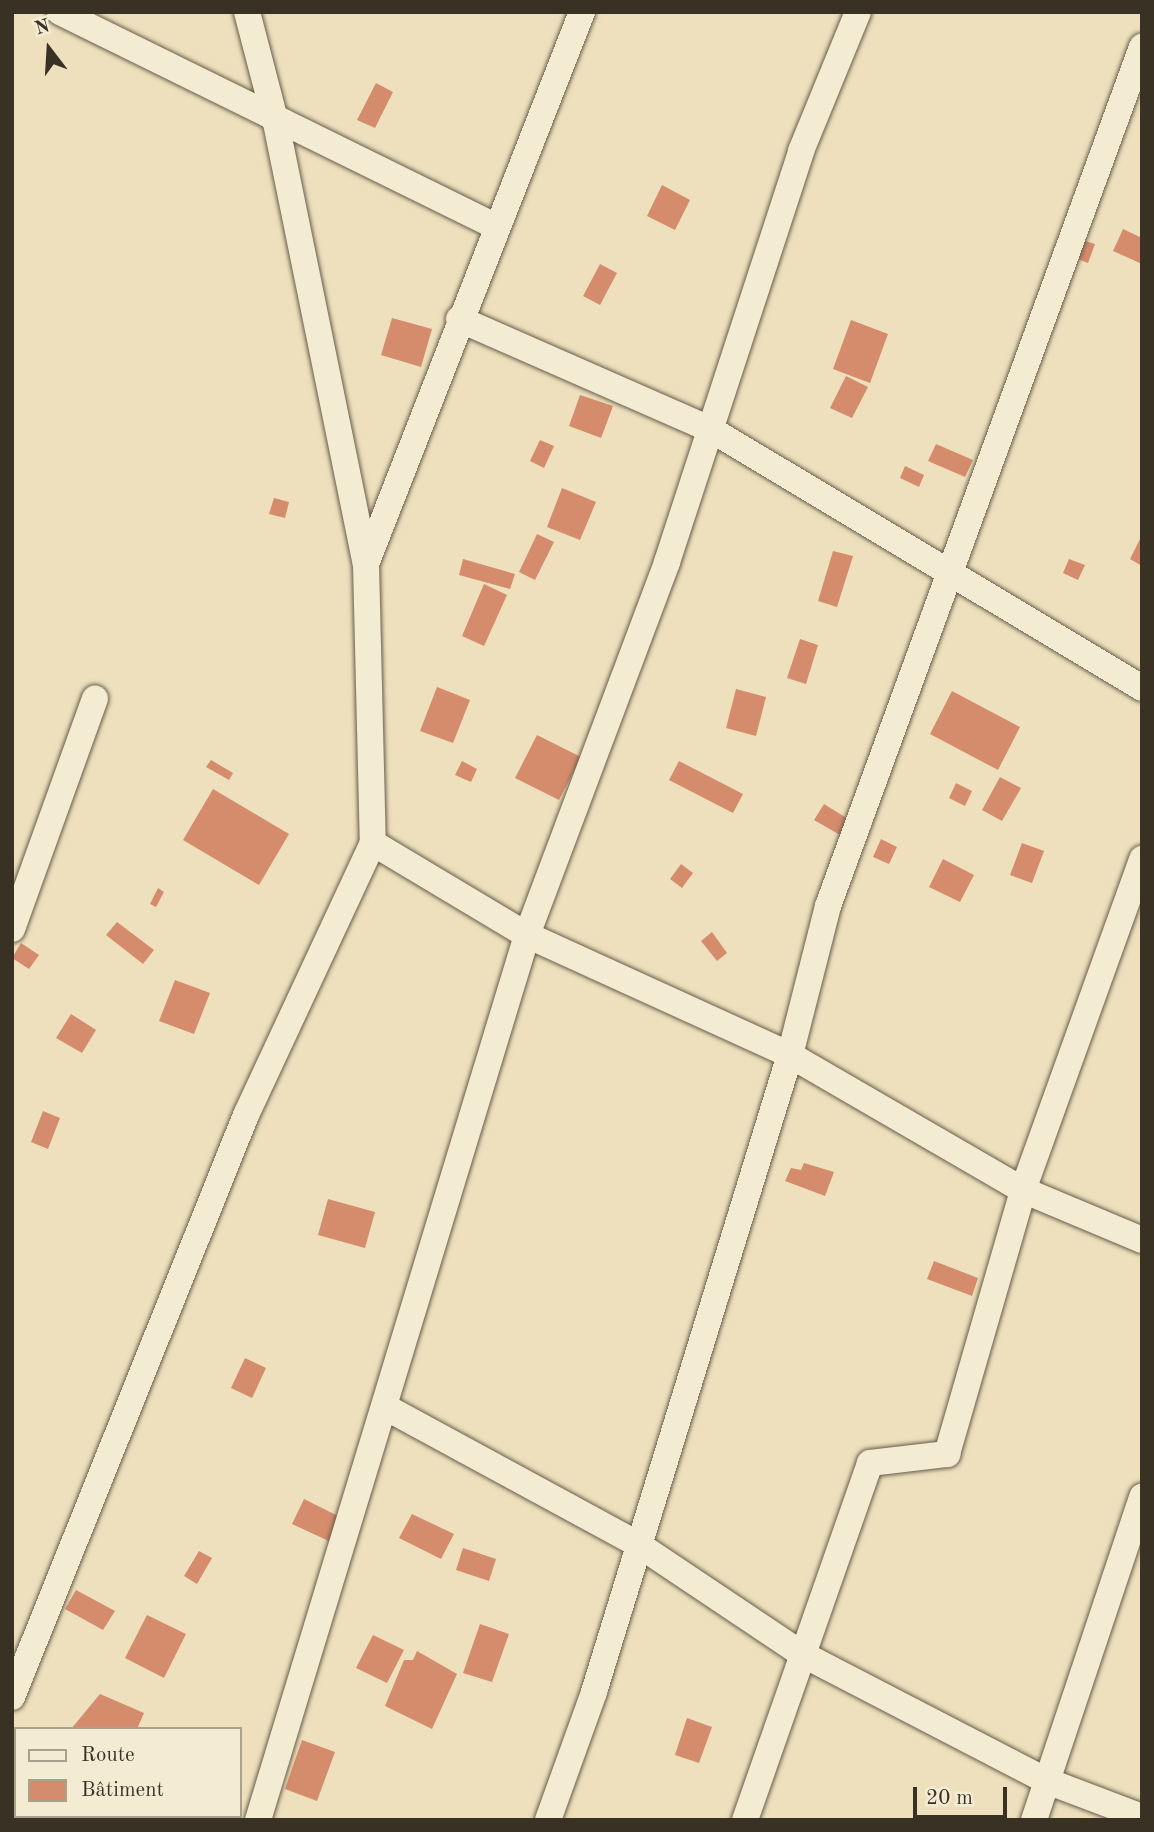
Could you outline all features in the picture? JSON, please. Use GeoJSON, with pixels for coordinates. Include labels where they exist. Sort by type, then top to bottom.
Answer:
{"type":"FeatureCollection","features":[{"type":"Feature","properties":{"kind":"street"},"geometry":{"type":"LineString","coordinates":[[60,12],[276,123],[494,226]]}},
{"type":"Feature","properties":{"kind":"street"},"geometry":{"type":"LineString","coordinates":[[12,1696],[246,1115],[373,843],[366,564],[276,123],[247,12]]}},
{"type":"Feature","properties":{"kind":"street"},"geometry":{"type":"LineString","coordinates":[[366,564],[494,226],[582,12]]}},
{"type":"Feature","properties":{"kind":"street"},"geometry":{"type":"LineString","coordinates":[[258,1820],[387,1408],[527,935],[710,429],[801,150],[858,12]]}},
{"type":"Feature","properties":{"kind":"street"},"geometry":{"type":"LineString","coordinates":[[548,1820],[639,1545],[790,1055],[828,906],[1142,47]]}},
{"type":"Feature","properties":{"kind":"street"},"geometry":{"type":"LineString","coordinates":[[459,319],[710,429],[952,570],[1142,688]]}},
{"type":"Feature","properties":{"kind":"street"},"geometry":{"type":"LineString","coordinates":[[12,929],[95,699]]}},
{"type":"Feature","properties":{"kind":"street"},"geometry":{"type":"LineString","coordinates":[[373,843],[527,935],[790,1055],[1023,1190],[1142,1240]]}},
{"type":"Feature","properties":{"kind":"street"},"geometry":{"type":"LineString","coordinates":[[745,1820],[870,1463],[947,1454],[1023,1190],[1142,859]]}},
{"type":"Feature","properties":{"kind":"street"},"geometry":{"type":"LineString","coordinates":[[387,1408],[639,1545],[802,1654],[1046,1781],[1142,1817]]}},
{"type":"Feature","properties":{"kind":"street"},"geometry":{"type":"LineString","coordinates":[[1034,1820],[1142,1497]]}},
{"type":"Feature","properties":{"kind":"building"},"geometry":{"type":"Polygon","coordinates":[[[376,83],[393,92],[375,128],[357,120],[376,83]]]}},
{"type":"Feature","properties":{"kind":"building"},"geometry":{"type":"Polygon","coordinates":[[[662,185],[690,200],[675,230],[647,216],[662,185]]]}},
{"type":"Feature","properties":{"kind":"building"},"geometry":{"type":"Polygon","coordinates":[[[1123,229],[1142,238],[1142,264],[1113,251],[1123,229]]]}},
{"type":"Feature","properties":{"kind":"building"},"geometry":{"type":"Polygon","coordinates":[[[1082,240],[1095,244],[1088,263],[1075,258],[1082,240]]]}},
{"type":"Feature","properties":{"kind":"building"},"geometry":{"type":"Polygon","coordinates":[[[600,264],[617,273],[600,305],[583,296],[600,264]]]}},
{"type":"Feature","properties":{"kind":"building"},"geometry":{"type":"Polygon","coordinates":[[[392,318],[432,329],[421,367],[381,355],[392,318]]]}},
{"type":"Feature","properties":{"kind":"building"},"geometry":{"type":"Polygon","coordinates":[[[851,320],[888,334],[870,383],[833,369],[851,320]]]}},
{"type":"Feature","properties":{"kind":"building"},"geometry":{"type":"Polygon","coordinates":[[[846,376],[868,387],[852,418],[830,408],[846,376]]]}},
{"type":"Feature","properties":{"kind":"building"},"geometry":{"type":"Polygon","coordinates":[[[580,395],[613,406],[601,438],[569,426],[580,395]]]}},
{"type":"Feature","properties":{"kind":"building"},"geometry":{"type":"Polygon","coordinates":[[[540,440],[554,446],[544,468],[530,461],[540,440]]]}},
{"type":"Feature","properties":{"kind":"building"},"geometry":{"type":"Polygon","coordinates":[[[936,444],[973,460],[965,477],[928,461],[936,444]]]}},
{"type":"Feature","properties":{"kind":"building"},"geometry":{"type":"Polygon","coordinates":[[[905,466],[924,475],[919,487],[900,478],[905,466]]]}},
{"type":"Feature","properties":{"kind":"building"},"geometry":{"type":"Polygon","coordinates":[[[562,488],[596,502],[580,540],[547,527],[562,488]]]}},
{"type":"Feature","properties":{"kind":"building"},"geometry":{"type":"Polygon","coordinates":[[[274,498],[289,502],[285,518],[269,514],[274,498]]]}},
{"type":"Feature","properties":{"kind":"building"},"geometry":{"type":"Polygon","coordinates":[[[537,534],[554,542],[535,580],[519,572],[537,534]]]}},
{"type":"Feature","properties":{"kind":"building"},"geometry":{"type":"Polygon","coordinates":[[[1142,535],[1142,566],[1130,559],[1142,535]]]}},
{"type":"Feature","properties":{"kind":"building"},"geometry":{"type":"Polygon","coordinates":[[[833,551],[853,556],[837,607],[818,601],[833,551]]]}},
{"type":"Feature","properties":{"kind":"building"},"geometry":{"type":"Polygon","coordinates":[[[463,559],[515,574],[510,589],[459,575],[463,559]]]}},
{"type":"Feature","properties":{"kind":"building"},"geometry":{"type":"Polygon","coordinates":[[[1069,559],[1085,565],[1078,580],[1063,573],[1069,559]]]}},
{"type":"Feature","properties":{"kind":"building"},"geometry":{"type":"Polygon","coordinates":[[[484,584],[507,595],[484,646],[462,636],[484,584]]]}},
{"type":"Feature","properties":{"kind":"building"},"geometry":{"type":"Polygon","coordinates":[[[800,639],[818,645],[806,684],[787,678],[800,639]]]}},
{"type":"Feature","properties":{"kind":"building"},"geometry":{"type":"Polygon","coordinates":[[[437,687],[470,700],[453,743],[420,731],[437,687]]]}},
{"type":"Feature","properties":{"kind":"building"},"geometry":{"type":"Polygon","coordinates":[[[736,689],[766,697],[756,736],[726,728],[736,689]]]}},
{"type":"Feature","properties":{"kind":"building"},"geometry":{"type":"Polygon","coordinates":[[[952,691],[1020,727],[998,770],[930,734],[952,691]]]}},
{"type":"Feature","properties":{"kind":"building"},"geometry":{"type":"Polygon","coordinates":[[[537,735],[581,757],[559,800],[515,778],[537,735]]]}},
{"type":"Feature","properties":{"kind":"building"},"geometry":{"type":"Polygon","coordinates":[[[211,760],[233,773],[229,780],[206,767],[211,760]]]}},
{"type":"Feature","properties":{"kind":"building"},"geometry":{"type":"Polygon","coordinates":[[[462,761],[477,769],[471,782],[455,775],[462,761]]]}},
{"type":"Feature","properties":{"kind":"building"},"geometry":{"type":"Polygon","coordinates":[[[679,761],[743,794],[733,813],[669,780],[679,761]]]}},
{"type":"Feature","properties":{"kind":"building"},"geometry":{"type":"Polygon","coordinates":[[[1000,777],[1021,788],[1002,821],[982,810],[1000,777]]]}},
{"type":"Feature","properties":{"kind":"building"},"geometry":{"type":"Polygon","coordinates":[[[956,783],[972,791],[965,806],[949,798],[956,783]]]}},
{"type":"Feature","properties":{"kind":"building"},"geometry":{"type":"Polygon","coordinates":[[[213,789],[289,834],[259,885],[183,840],[213,789]]]}},
{"type":"Feature","properties":{"kind":"building"},"geometry":{"type":"Polygon","coordinates":[[[824,804],[856,824],[847,839],[814,820],[824,804]]]}},
{"type":"Feature","properties":{"kind":"building"},"geometry":{"type":"Polygon","coordinates":[[[881,839],[897,847],[889,864],[873,857],[881,839]]]}},
{"type":"Feature","properties":{"kind":"building"},"geometry":{"type":"Polygon","coordinates":[[[1022,843],[1044,851],[1032,883],[1010,875],[1022,843]]]}},
{"type":"Feature","properties":{"kind":"building"},"geometry":{"type":"Polygon","coordinates":[[[943,859],[974,875],[960,902],[929,887],[943,859]]]}},
{"type":"Feature","properties":{"kind":"building"},"geometry":{"type":"Polygon","coordinates":[[[681,864],[693,873],[682,888],[670,879],[681,864]]]}},
{"type":"Feature","properties":{"kind":"building"},"geometry":{"type":"Polygon","coordinates":[[[158,888],[164,892],[156,907],[150,904],[158,888]]]}},
{"type":"Feature","properties":{"kind":"building"},"geometry":{"type":"Polygon","coordinates":[[[117,922],[154,950],[143,964],[106,935],[117,922]]]}},
{"type":"Feature","properties":{"kind":"building"},"geometry":{"type":"Polygon","coordinates":[[[712,932],[727,953],[717,961],[701,941],[712,932]]]}},
{"type":"Feature","properties":{"kind":"building"},"geometry":{"type":"Polygon","coordinates":[[[21,943],[39,955],[29,969],[12,958],[21,943]]]}},
{"type":"Feature","properties":{"kind":"building"},"geometry":{"type":"Polygon","coordinates":[[[175,980],[210,993],[194,1034],[159,1021],[175,980]]]}},
{"type":"Feature","properties":{"kind":"building"},"geometry":{"type":"Polygon","coordinates":[[[71,1014],[96,1030],[82,1053],[56,1038],[71,1014]]]}},
{"type":"Feature","properties":{"kind":"building"},"geometry":{"type":"Polygon","coordinates":[[[43,1111],[60,1118],[48,1149],[31,1142],[43,1111]]]}},
{"type":"Feature","properties":{"kind":"building"},"geometry":{"type":"Polygon","coordinates":[[[804,1163],[834,1172],[825,1196],[785,1181],[791,1168],[801,1170],[804,1163]]]}},
{"type":"Feature","properties":{"kind":"building"},"geometry":{"type":"Polygon","coordinates":[[[328,1199],[375,1212],[365,1248],[318,1235],[328,1199]]]}},
{"type":"Feature","properties":{"kind":"building"},"geometry":{"type":"Polygon","coordinates":[[[934,1261],[978,1278],[972,1296],[927,1279],[934,1261]]]}},
{"type":"Feature","properties":{"kind":"building"},"geometry":{"type":"Polygon","coordinates":[[[245,1358],[266,1368],[252,1398],[231,1388],[245,1358]]]}},
{"type":"Feature","properties":{"kind":"building"},"geometry":{"type":"Polygon","coordinates":[[[304,1499],[344,1519],[333,1543],[292,1524],[304,1499]]]}},
{"type":"Feature","properties":{"kind":"building"},"geometry":{"type":"Polygon","coordinates":[[[412,1514],[454,1534],[441,1559],[399,1538],[412,1514]]]}},
{"type":"Feature","properties":{"kind":"building"},"geometry":{"type":"Polygon","coordinates":[[[463,1548],[496,1559],[489,1581],[456,1570],[463,1548]]]}},
{"type":"Feature","properties":{"kind":"building"},"geometry":{"type":"Polygon","coordinates":[[[199,1551],[212,1558],[197,1584],[184,1576],[199,1551]]]}},
{"type":"Feature","properties":{"kind":"building"},"geometry":{"type":"Polygon","coordinates":[[[76,1590],[115,1611],[103,1630],[65,1609],[76,1590]]]}},
{"type":"Feature","properties":{"kind":"building"},"geometry":{"type":"Polygon","coordinates":[[[147,1615],[186,1634],[164,1678],[125,1658],[147,1615]]]}},
{"type":"Feature","properties":{"kind":"building"},"geometry":{"type":"Polygon","coordinates":[[[480,1624],[509,1634],[492,1682],[463,1673],[480,1624]]]}},
{"type":"Feature","properties":{"kind":"building"},"geometry":{"type":"Polygon","coordinates":[[[373,1635],[404,1650],[387,1683],[356,1668],[373,1635]]]}},
{"type":"Feature","properties":{"kind":"building"},"geometry":{"type":"Polygon","coordinates":[[[417,1651],[457,1674],[432,1729],[385,1706],[404,1660],[413,1660],[417,1651]]]}},
{"type":"Feature","properties":{"kind":"building"},"geometry":{"type":"Polygon","coordinates":[[[100,1694],[144,1713],[138,1727],[73,1727],[100,1694]]]}},
{"type":"Feature","properties":{"kind":"building"},"geometry":{"type":"Polygon","coordinates":[[[687,1718],[712,1727],[699,1763],[675,1755],[687,1718]]]}},
{"type":"Feature","properties":{"kind":"building"},"geometry":{"type":"Polygon","coordinates":[[[302,1740],[335,1752],[317,1801],[285,1789],[302,1740]]]}}]}
